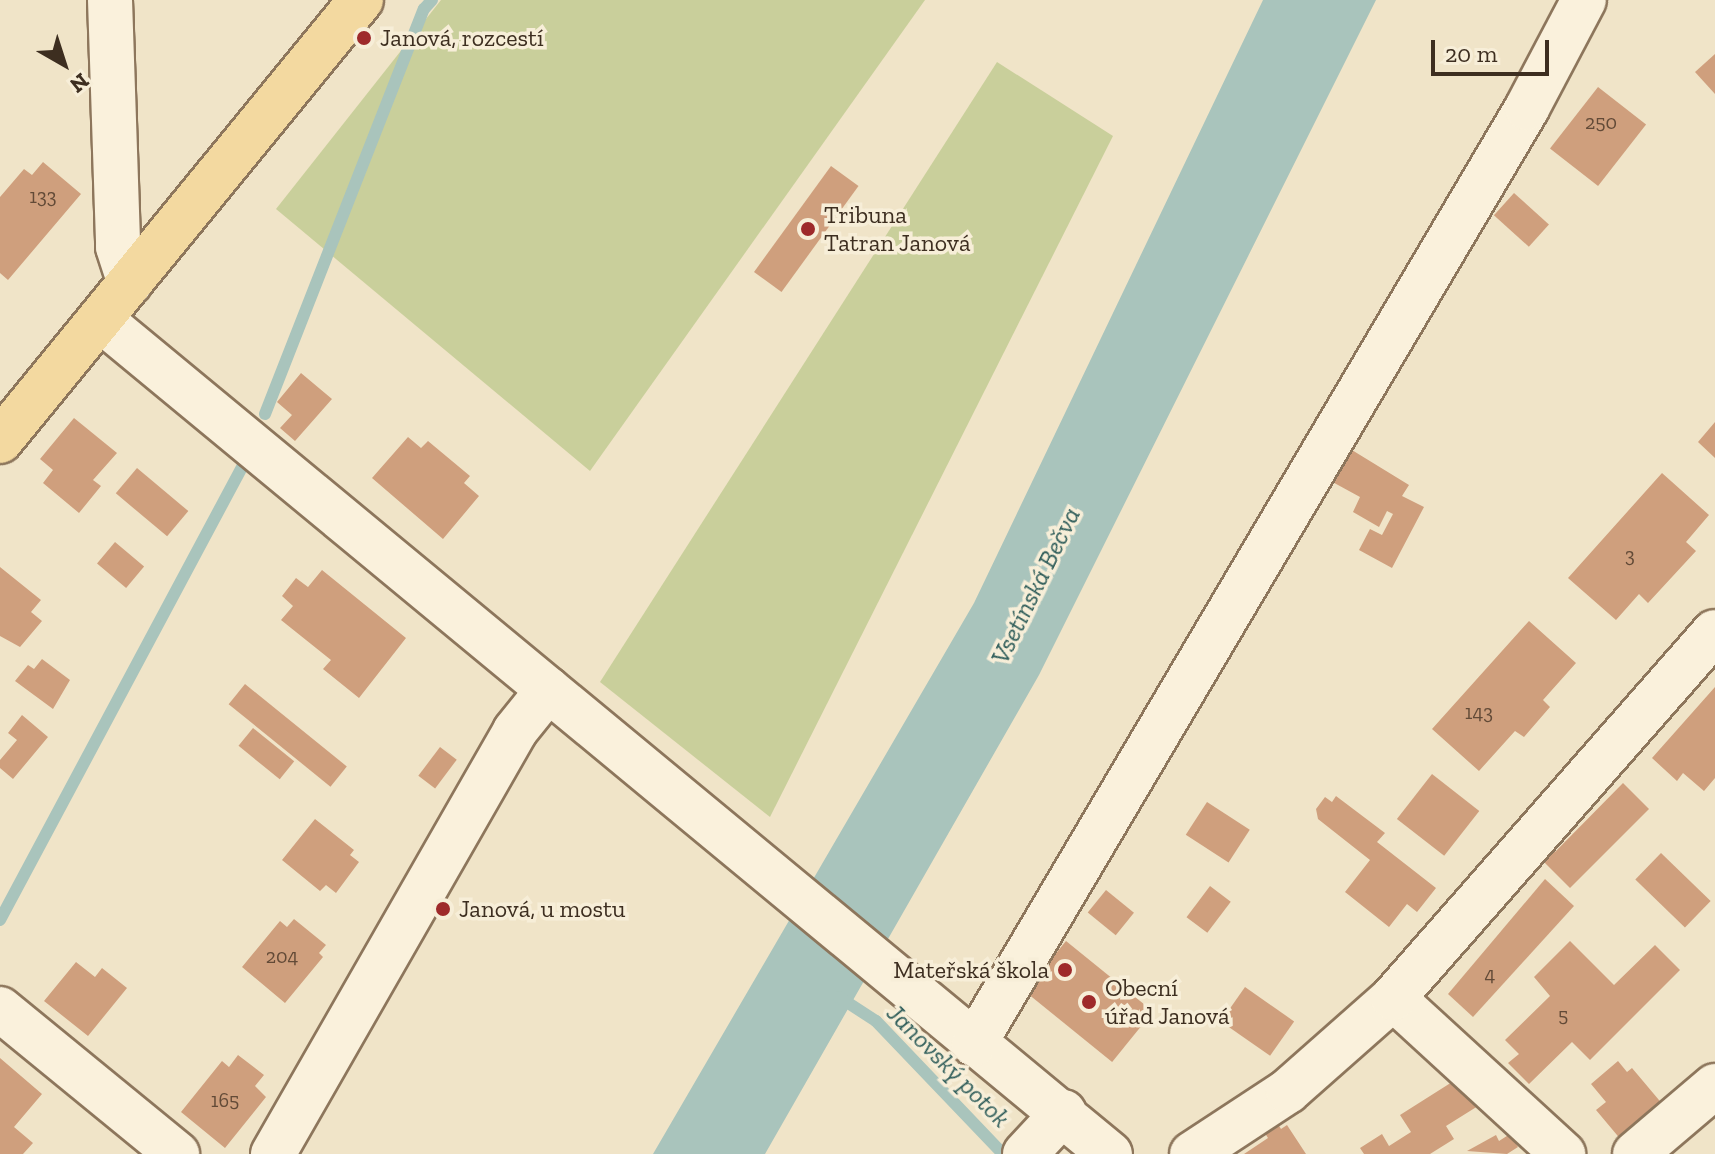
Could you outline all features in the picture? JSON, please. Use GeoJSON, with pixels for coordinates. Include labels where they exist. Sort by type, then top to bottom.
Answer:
{"type":"FeatureCollection","features":[{"type":"Feature","properties":{"kind":"main road"},"geometry":{"type":"LineString","coordinates":[[0,441],[361,0]]}},
{"type":"Feature","properties":{"kind":"street"},"geometry":{"type":"LineString","coordinates":[[110,0],[118,247],[130,283]]}},
{"type":"Feature","properties":{"kind":"street"},"geometry":{"type":"LineString","coordinates":[[962,1035],[1519,122],[1584,0]]}},
{"type":"Feature","properties":{"kind":"street"},"geometry":{"type":"LineString","coordinates":[[101,320],[962,1035],[1064,1112],[1110,1154]]}},
{"type":"Feature","properties":{"kind":"street"},"geometry":{"type":"LineString","coordinates":[[1192,1154],[1288,1091],[1393,998],[1715,632]]}},
{"type":"Feature","properties":{"kind":"street"},"geometry":{"type":"LineString","coordinates":[[273,1154],[515,731],[560,700]]}},
{"type":"Feature","properties":{"kind":"street"},"geometry":{"type":"LineString","coordinates":[[1393,998],[1563,1154]]}},
{"type":"Feature","properties":{"kind":"street"},"geometry":{"type":"LineString","coordinates":[[0,1009],[177,1154]]}},
{"type":"Feature","properties":{"kind":"street"},"geometry":{"type":"LineString","coordinates":[[1635,1154],[1715,1086]]}},
{"type":"Feature","properties":{"kind":"street"},"geometry":{"type":"LineString","coordinates":[[1028,1151],[1064,1112]]}},
{"type":"Feature","properties":{"kind":"green space"},"geometry":{"type":"Polygon","coordinates":[[[441,0],[925,0],[590,471],[276,209],[441,0]]]}},
{"type":"Feature","properties":{"kind":"green space"},"geometry":{"type":"Polygon","coordinates":[[[997,62],[1113,136],[770,817],[600,682],[997,62]]]}},
{"type":"Feature","properties":{"kind":"water","name":"Vsetínská Bečva"},"geometry":{"type":"Polygon","coordinates":[[[1263,0],[1376,0],[1039,675],[765,1154],[653,1154],[974,603],[1263,0]]]}},
{"type":"Feature","properties":{"kind":"building"},"geometry":{"type":"Polygon","coordinates":[[[1715,54],[1715,94],[1695,72],[1715,54]]]}},
{"type":"Feature","properties":{"kind":"building"},"geometry":{"type":"Polygon","coordinates":[[[1598,87],[1646,125],[1598,186],[1550,148],[1598,87]]]}},
{"type":"Feature","properties":{"kind":"building"},"geometry":{"type":"Polygon","coordinates":[[[43,162],[81,194],[8,280],[0,273],[0,197],[24,169],[32,175],[43,162]]]}},
{"type":"Feature","properties":{"kind":"building","name":"Tribuna Tatran Janová"},"geometry":{"type":"Polygon","coordinates":[[[831,166],[859,186],[782,292],[754,272],[831,166]]]}},
{"type":"Feature","properties":{"kind":"building"},"geometry":{"type":"Polygon","coordinates":[[[1514,193],[1549,224],[1529,247],[1494,215],[1514,193]]]}},
{"type":"Feature","properties":{"kind":"building"},"geometry":{"type":"Polygon","coordinates":[[[301,373],[332,399],[295,441],[280,428],[292,415],[277,402],[301,373]]]}},
{"type":"Feature","properties":{"kind":"building"},"geometry":{"type":"Polygon","coordinates":[[[74,418],[117,453],[93,480],[101,486],[79,513],[43,483],[53,470],[40,459],[74,418]]]}},
{"type":"Feature","properties":{"kind":"building"},"geometry":{"type":"Polygon","coordinates":[[[1715,422],[1715,458],[1698,442],[1715,422]]]}},
{"type":"Feature","properties":{"kind":"building"},"geometry":{"type":"Polygon","coordinates":[[[408,437],[421,448],[428,441],[470,476],[464,483],[479,496],[443,539],[372,478],[408,437]]]}},
{"type":"Feature","properties":{"kind":"building"},"geometry":{"type":"Polygon","coordinates":[[[1347,447],[1409,485],[1402,496],[1424,507],[1392,568],[1359,550],[1370,529],[1382,535],[1393,514],[1387,511],[1379,527],[1353,512],[1360,497],[1327,479],[1347,447]]]}},
{"type":"Feature","properties":{"kind":"building"},"geometry":{"type":"Polygon","coordinates":[[[137,468],[188,511],[167,536],[116,493],[137,468]]]}},
{"type":"Feature","properties":{"kind":"building"},"geometry":{"type":"Polygon","coordinates":[[[1662,473],[1709,515],[1686,542],[1696,551],[1648,603],[1639,594],[1616,620],[1568,578],[1662,473]]]}},
{"type":"Feature","properties":{"kind":"building"},"geometry":{"type":"Polygon","coordinates":[[[115,542],[144,566],[126,588],[97,563],[115,542]]]}},
{"type":"Feature","properties":{"kind":"building"},"geometry":{"type":"Polygon","coordinates":[[[0,567],[41,600],[31,612],[42,621],[20,647],[0,636],[0,567]]]}},
{"type":"Feature","properties":{"kind":"building"},"geometry":{"type":"Polygon","coordinates":[[[322,570],[406,638],[359,698],[323,669],[331,660],[281,620],[293,606],[282,596],[296,578],[308,587],[322,570]]]}},
{"type":"Feature","properties":{"kind":"building"},"geometry":{"type":"Polygon","coordinates":[[[1529,621],[1576,663],[1543,700],[1550,707],[1524,737],[1515,731],[1479,771],[1432,729],[1529,621]]]}},
{"type":"Feature","properties":{"kind":"building"},"geometry":{"type":"Polygon","coordinates":[[[42,659],[70,680],[53,709],[15,681],[28,665],[34,669],[42,659]]]}},
{"type":"Feature","properties":{"kind":"building"},"geometry":{"type":"Polygon","coordinates":[[[245,684],[347,766],[330,787],[229,704],[245,684]]]}},
{"type":"Feature","properties":{"kind":"building"},"geometry":{"type":"Polygon","coordinates":[[[1715,687],[1715,778],[1704,791],[1683,773],[1677,781],[1652,758],[1715,687]]]}},
{"type":"Feature","properties":{"kind":"building"},"geometry":{"type":"Polygon","coordinates":[[[22,715],[48,737],[13,779],[0,768],[0,760],[17,740],[8,733],[22,715]]]}},
{"type":"Feature","properties":{"kind":"building"},"geometry":{"type":"Polygon","coordinates":[[[253,728],[294,761],[280,779],[239,746],[253,728]]]}},
{"type":"Feature","properties":{"kind":"building"},"geometry":{"type":"Polygon","coordinates":[[[440,747],[457,760],[435,788],[418,776],[440,747]]]}},
{"type":"Feature","properties":{"kind":"building"},"geometry":{"type":"Polygon","coordinates":[[[1432,774],[1479,811],[1444,856],[1397,819],[1432,774]]]}},
{"type":"Feature","properties":{"kind":"building"},"geometry":{"type":"Polygon","coordinates":[[[1623,783],[1649,809],[1570,888],[1536,854],[1555,852],[1623,783]]]}},
{"type":"Feature","properties":{"kind":"building"},"geometry":{"type":"Polygon","coordinates":[[[1336,796],[1385,833],[1377,842],[1436,888],[1417,912],[1407,904],[1389,927],[1345,892],[1370,860],[1318,819],[1316,809],[1325,797],[1332,802],[1336,796]]]}},
{"type":"Feature","properties":{"kind":"building"},"geometry":{"type":"Polygon","coordinates":[[[1207,802],[1250,830],[1229,862],[1186,835],[1207,802]]]}},
{"type":"Feature","properties":{"kind":"building"},"geometry":{"type":"Polygon","coordinates":[[[315,819],[354,850],[350,855],[359,862],[336,893],[326,885],[320,891],[282,860],[315,819]]]}},
{"type":"Feature","properties":{"kind":"building"},"geometry":{"type":"Polygon","coordinates":[[[1661,853],[1711,901],[1685,928],[1635,880],[1661,853]]]}},
{"type":"Feature","properties":{"kind":"building"},"geometry":{"type":"Polygon","coordinates":[[[1545,879],[1574,906],[1473,1017],[1448,994],[1545,879]]]}},
{"type":"Feature","properties":{"kind":"building"},"geometry":{"type":"Polygon","coordinates":[[[1210,886],[1231,902],[1207,933],[1187,917],[1210,886]]]}},
{"type":"Feature","properties":{"kind":"building"},"geometry":{"type":"Polygon","coordinates":[[[1106,890],[1134,913],[1116,935],[1088,913],[1106,890]]]}},
{"type":"Feature","properties":{"kind":"building"},"geometry":{"type":"Polygon","coordinates":[[[294,919],[326,945],[319,953],[323,957],[285,1003],[242,967],[280,921],[287,927],[294,919]]]}},
{"type":"Feature","properties":{"kind":"building","name":"Obecní úřad Janová"},"geometry":{"type":"Polygon","coordinates":[[[1066,941],[1153,1011],[1112,1062],[1025,992],[1066,941]]]}},
{"type":"Feature","properties":{"kind":"building"},"geometry":{"type":"Polygon","coordinates":[[[1570,941],[1614,985],[1655,945],[1680,970],[1590,1060],[1572,1042],[1529,1084],[1508,1063],[1519,1054],[1505,1040],[1550,996],[1534,977],[1570,941]]]}},
{"type":"Feature","properties":{"kind":"building"},"geometry":{"type":"Polygon","coordinates":[[[76,962],[95,977],[102,968],[127,988],[88,1036],[44,1001],[76,962]]]}},
{"type":"Feature","properties":{"kind":"building"},"geometry":{"type":"Polygon","coordinates":[[[1245,987],[1294,1021],[1270,1056],[1221,1021],[1245,987]]]}},
{"type":"Feature","properties":{"kind":"building"},"geometry":{"type":"Polygon","coordinates":[[[238,1055],[264,1075],[255,1086],[266,1097],[225,1148],[181,1112],[222,1061],[229,1067],[238,1055]]]}},
{"type":"Feature","properties":{"kind":"building"},"geometry":{"type":"Polygon","coordinates":[[[0,1058],[42,1094],[14,1127],[33,1143],[23,1154],[0,1154],[0,1058]]]}},
{"type":"Feature","properties":{"kind":"building"},"geometry":{"type":"Polygon","coordinates":[[[1618,1061],[1627,1072],[1632,1068],[1664,1106],[1622,1141],[1596,1110],[1606,1102],[1591,1084],[1618,1061]]]}},
{"type":"Feature","properties":{"kind":"building"},"geometry":{"type":"Polygon","coordinates":[[[1460,1077],[1478,1106],[1446,1126],[1454,1139],[1430,1154],[1364,1154],[1360,1148],[1382,1134],[1389,1146],[1411,1132],[1400,1115],[1460,1077]]]}},
{"type":"Feature","properties":{"kind":"building"},"geometry":{"type":"Polygon","coordinates":[[[1276,1121],[1281,1129],[1287,1125],[1306,1154],[1244,1154],[1268,1138],[1263,1130],[1276,1121]]]}},
{"type":"Feature","properties":{"kind":"building"},"geometry":{"type":"Polygon","coordinates":[[[1510,1134],[1518,1147],[1507,1154],[1467,1151],[1496,1135],[1499,1141],[1510,1134]]]}},
{"type":"Feature","properties":{"kind":"waterway"},"geometry":{"type":"LineString","coordinates":[[265,414],[424,9],[432,0]]}},
{"type":"Feature","properties":{"kind":"waterway"},"geometry":{"type":"LineString","coordinates":[[0,920],[249,454]]}},
{"type":"Feature","properties":{"kind":"waterway","name":"Janovský potok"},"geometry":{"type":"LineString","coordinates":[[839,997],[876,1021],[1003,1154]]}},
{"type":"Feature","properties":{"kind":"place","name":"Janová, rozcestí"},"geometry":{"type":"Point","coordinates":[364,38]}},
{"type":"Feature","properties":{"kind":"place","name":"Tribuna Tatran Janová"},"geometry":{"type":"Point","coordinates":[808,229]}},
{"type":"Feature","properties":{"kind":"place","name":"Janová, u mostu"},"geometry":{"type":"Point","coordinates":[443,909]}},
{"type":"Feature","properties":{"kind":"place","name":"Mateřská škola"},"geometry":{"type":"Point","coordinates":[1065,970]}},
{"type":"Feature","properties":{"kind":"place","name":"Obecní úřad Janová"},"geometry":{"type":"Point","coordinates":[1089,1002]}}]}
